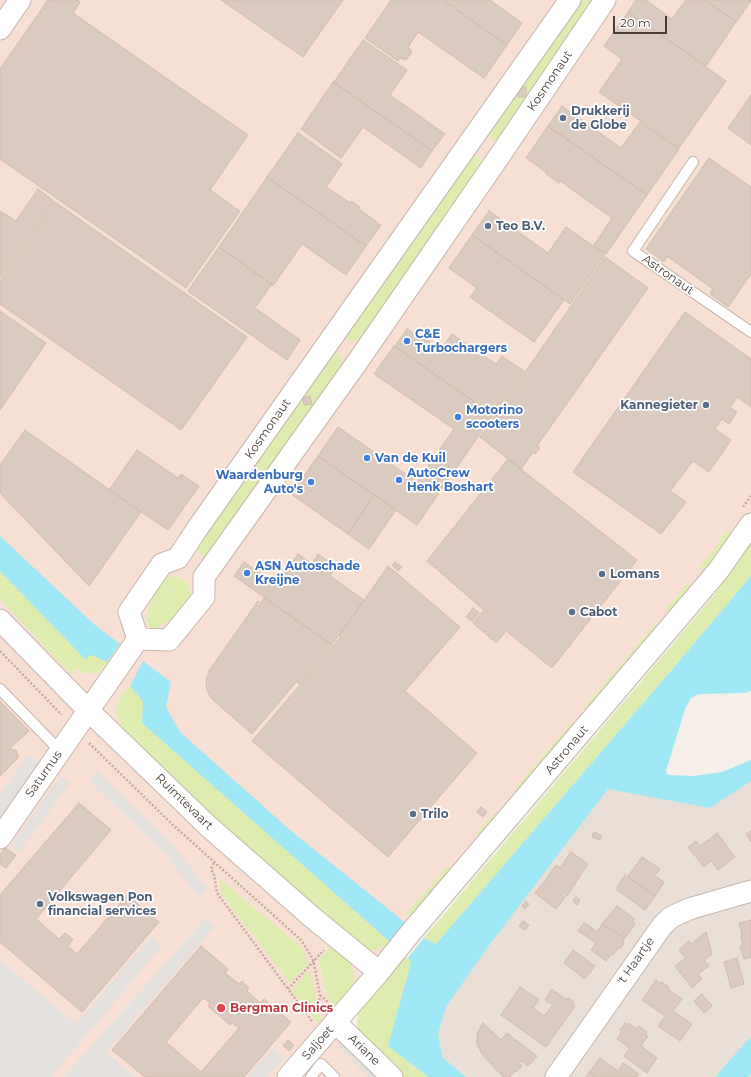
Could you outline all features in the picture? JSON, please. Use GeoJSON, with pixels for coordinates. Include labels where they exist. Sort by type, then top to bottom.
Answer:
{"type":"FeatureCollection","features":[{"type":"Feature","properties":{"kind":"street"},"geometry":{"type":"LineString","coordinates":[[0,29],[20,0]]}},
{"type":"Feature","properties":{"kind":"street","name":"Kosmonaut"},"geometry":{"type":"LineString","coordinates":[[178,558],[570,0]]}},
{"type":"Feature","properties":{"kind":"street","name":"Kosmonaut"},"geometry":{"type":"LineString","coordinates":[[204,577],[358,361],[605,0]]}},
{"type":"Feature","properties":{"kind":"street"},"geometry":{"type":"LineString","coordinates":[[470,142],[496,161]]}},
{"type":"Feature","properties":{"kind":"street"},"geometry":{"type":"LineString","coordinates":[[331,340],[358,361]]}},
{"type":"Feature","properties":{"kind":"street","name":"Astronaut"},"geometry":{"type":"LineString","coordinates":[[379,972],[422,919],[718,571],[751,524]]}},
{"type":"Feature","properties":{"kind":"street"},"geometry":{"type":"LineString","coordinates":[[89,711],[135,644],[129,612],[162,564],[178,558],[204,577],[204,596],[170,640],[135,644]]}},
{"type":"Feature","properties":{"kind":"street","name":"Ruimtevaart"},"geometry":{"type":"LineString","coordinates":[[0,620],[89,711],[208,826],[313,918],[379,972]]}},
{"type":"Feature","properties":{"kind":"street","name":"Saturnus"},"geometry":{"type":"LineString","coordinates":[[0,838],[89,711]]}},
{"type":"Feature","properties":{"kind":"street","name":"'t Haartje"},"geometry":{"type":"LineString","coordinates":[[556,1077],[654,936],[670,918],[692,908],[751,892]]}},
{"type":"Feature","properties":{"kind":"street","name":"Saljoet"},"geometry":{"type":"LineString","coordinates":[[288,1077],[325,1024],[379,972]]}},
{"type":"Feature","properties":{"kind":"street","name":"Ariane"},"geometry":{"type":"LineString","coordinates":[[325,1024],[392,1077]]}},
{"type":"Feature","properties":{"kind":"lane","name":"Astronaut"},"geometry":{"type":"LineString","coordinates":[[693,162],[633,251],[751,332]]}},
{"type":"Feature","properties":{"kind":"lane"},"geometry":{"type":"LineString","coordinates":[[0,689],[60,751]]}},
{"type":"Feature","properties":{"kind":"lane"},"geometry":{"type":"LineString","coordinates":[[310,1077],[322,1064],[334,1077]]}},
{"type":"Feature","properties":{"kind":"path","name":"Ruimtevaart"},"geometry":{"type":"LineString","coordinates":[[0,651],[140,793],[214,863],[301,940],[313,959],[320,995]]}},
{"type":"Feature","properties":{"kind":"path"},"geometry":{"type":"LineString","coordinates":[[214,863],[211,869],[214,875],[217,892],[288,989],[325,1024]]}},
{"type":"Feature","properties":{"kind":"path"},"geometry":{"type":"LineString","coordinates":[[288,989],[318,957]]}},
{"type":"Feature","properties":{"kind":"shaded area"},"geometry":{"type":"Polygon","coordinates":[[[0,0],[751,0],[751,519],[335,1020],[397,1077],[0,1077],[0,0]]]}},
{"type":"Feature","properties":{"kind":"shaded area"},"geometry":{"type":"Polygon","coordinates":[[[28,755],[39,762],[0,818],[0,794],[28,755]]]}},
{"type":"Feature","properties":{"kind":"shaded area"},"geometry":{"type":"Polygon","coordinates":[[[751,769],[751,1077],[446,1077],[412,1055],[434,979],[609,778],[705,798],[751,769]]]}},
{"type":"Feature","properties":{"kind":"shaded area"},"geometry":{"type":"Polygon","coordinates":[[[97,771],[173,845],[208,888],[197,896],[164,853],[89,781],[97,771]]]}},
{"type":"Feature","properties":{"kind":"shaded area"},"geometry":{"type":"Polygon","coordinates":[[[61,776],[70,783],[20,852],[11,845],[61,776]]]}},
{"type":"Feature","properties":{"kind":"shaded area"},"geometry":{"type":"Polygon","coordinates":[[[206,918],[215,926],[106,1052],[136,1077],[64,1077],[206,918]]]}},
{"type":"Feature","properties":{"kind":"shaded area"},"geometry":{"type":"Polygon","coordinates":[[[152,936],[162,946],[51,1077],[0,1077],[0,960],[75,1023],[152,936]]]}},
{"type":"Feature","properties":{"kind":"shaded area"},"geometry":{"type":"Polygon","coordinates":[[[341,1043],[347,1044],[376,1075],[375,1077],[368,1077],[339,1047],[338,1045],[341,1043]]]}},
{"type":"Feature","properties":{"kind":"shaded area"},"geometry":{"type":"Polygon","coordinates":[[[274,1047],[284,1058],[267,1077],[248,1077],[274,1047]]]}},
{"type":"Feature","properties":{"kind":"green space"},"geometry":{"type":"Polygon","coordinates":[[[578,0],[598,0],[499,141],[493,140],[489,136],[488,128],[578,0]]]}},
{"type":"Feature","properties":{"kind":"green space"},"geometry":{"type":"Polygon","coordinates":[[[473,156],[479,158],[484,163],[362,340],[350,341],[345,336],[467,162],[473,156]]]}},
{"type":"Feature","properties":{"kind":"green space"},"geometry":{"type":"Polygon","coordinates":[[[336,352],[342,357],[342,363],[339,369],[209,556],[205,557],[200,553],[198,548],[201,540],[330,355],[336,352]]]}},
{"type":"Feature","properties":{"kind":"green space"},"geometry":{"type":"Polygon","coordinates":[[[728,530],[732,535],[709,568],[703,569],[700,567],[728,530]]]}},
{"type":"Feature","properties":{"kind":"green space"},"geometry":{"type":"Polygon","coordinates":[[[751,544],[751,576],[436,944],[424,938],[712,598],[751,544]]]}},
{"type":"Feature","properties":{"kind":"green space"},"geometry":{"type":"Polygon","coordinates":[[[0,571],[86,660],[92,655],[107,662],[105,666],[97,673],[86,674],[75,669],[72,674],[0,599],[0,571]]]}},
{"type":"Feature","properties":{"kind":"green space"},"geometry":{"type":"Polygon","coordinates":[[[168,577],[178,577],[184,580],[188,585],[191,595],[188,605],[178,614],[157,628],[151,628],[147,625],[146,619],[155,589],[159,582],[168,577]]]}},
{"type":"Feature","properties":{"kind":"green space"},"geometry":{"type":"Polygon","coordinates":[[[687,584],[690,590],[672,612],[669,612],[666,609],[687,584]]]}},
{"type":"Feature","properties":{"kind":"green space"},"geometry":{"type":"Polygon","coordinates":[[[655,624],[657,627],[587,710],[584,708],[655,624]]]}},
{"type":"Feature","properties":{"kind":"green space"},"geometry":{"type":"Polygon","coordinates":[[[130,686],[143,701],[142,723],[390,942],[387,945],[375,950],[360,951],[125,735],[118,727],[122,723],[116,714],[117,704],[122,694],[130,686]]]}},
{"type":"Feature","properties":{"kind":"green space"},"geometry":{"type":"Polygon","coordinates":[[[572,722],[574,725],[519,790],[515,789],[572,722]]]}},
{"type":"Feature","properties":{"kind":"green space"},"geometry":{"type":"Polygon","coordinates":[[[494,813],[496,819],[480,836],[477,833],[494,813]]]}},
{"type":"Feature","properties":{"kind":"green space"},"geometry":{"type":"Polygon","coordinates":[[[448,866],[451,873],[412,919],[406,914],[448,866]]]}},
{"type":"Feature","properties":{"kind":"green space"},"geometry":{"type":"Polygon","coordinates":[[[220,879],[299,945],[305,954],[308,964],[290,983],[221,893],[220,879]]]}},
{"type":"Feature","properties":{"kind":"green space"},"geometry":{"type":"Polygon","coordinates":[[[331,946],[349,962],[353,969],[354,975],[353,984],[347,995],[335,1008],[326,992],[319,960],[331,946]]]}},
{"type":"Feature","properties":{"kind":"green space"},"geometry":{"type":"Polygon","coordinates":[[[403,956],[408,958],[411,962],[388,1046],[428,1077],[403,1077],[361,1034],[357,1025],[358,1012],[364,1002],[403,956]]]}},
{"type":"Feature","properties":{"kind":"green space"},"geometry":{"type":"Polygon","coordinates":[[[310,970],[318,1010],[323,1022],[320,1026],[292,990],[310,970]]]}},
{"type":"Feature","properties":{"kind":"water"},"geometry":{"type":"Polygon","coordinates":[[[0,536],[95,625],[120,644],[107,662],[92,655],[86,660],[0,571],[0,536]]]}},
{"type":"Feature","properties":{"kind":"water"},"geometry":{"type":"Polygon","coordinates":[[[751,576],[751,691],[744,693],[698,694],[691,698],[685,709],[666,771],[668,775],[693,776],[722,772],[751,760],[751,781],[710,808],[608,789],[487,948],[446,1007],[438,1034],[442,1057],[466,1077],[428,1077],[388,1046],[411,962],[408,958],[424,938],[436,944],[751,576]]]}},
{"type":"Feature","properties":{"kind":"water"},"geometry":{"type":"Polygon","coordinates":[[[143,661],[171,682],[166,707],[180,732],[290,830],[407,924],[390,942],[142,723],[143,701],[130,686],[143,661]]]}},
{"type":"Feature","properties":{"kind":"water"},"geometry":{"type":"Polygon","coordinates":[[[751,1038],[751,1074],[747,1077],[715,1077],[745,1043],[751,1038]]]}},
{"type":"Feature","properties":{"kind":"building"},"geometry":{"type":"Polygon","coordinates":[[[48,0],[78,0],[80,2],[73,13],[248,135],[210,190],[240,211],[186,288],[0,159],[0,69],[48,0]]]}},
{"type":"Feature","properties":{"kind":"building"},"geometry":{"type":"Polygon","coordinates":[[[221,0],[343,0],[303,57],[221,0]]]}},
{"type":"Feature","properties":{"kind":"building"},"geometry":{"type":"Polygon","coordinates":[[[391,0],[443,0],[507,45],[484,78],[418,32],[408,47],[412,52],[406,60],[400,58],[398,61],[365,38],[391,0]]]}},
{"type":"Feature","properties":{"kind":"building"},"geometry":{"type":"Polygon","coordinates":[[[443,0],[490,0],[522,23],[507,45],[443,0]]]}},
{"type":"Feature","properties":{"kind":"building"},"geometry":{"type":"Polygon","coordinates":[[[636,0],[646,0],[672,19],[686,0],[705,0],[736,22],[706,66],[628,12],[636,0]]]}},
{"type":"Feature","properties":{"kind":"building"},"geometry":{"type":"Polygon","coordinates":[[[705,0],[751,0],[751,1],[736,22],[705,0]]]}},
{"type":"Feature","properties":{"kind":"building"},"geometry":{"type":"Polygon","coordinates":[[[628,12],[726,81],[679,148],[599,92],[622,59],[604,46],[628,12]]]}},
{"type":"Feature","properties":{"kind":"building"},"geometry":{"type":"Polygon","coordinates":[[[363,40],[407,70],[390,95],[445,134],[432,151],[334,82],[363,40]]]}},
{"type":"Feature","properties":{"kind":"building"},"geometry":{"type":"Polygon","coordinates":[[[333,82],[432,151],[421,168],[363,127],[341,158],[301,129],[333,82]]]}},
{"type":"Feature","properties":{"kind":"building"},"geometry":{"type":"Polygon","coordinates":[[[518,87],[526,87],[526,97],[518,97],[518,87]]]}},
{"type":"Feature","properties":{"kind":"building"},"geometry":{"type":"Polygon","coordinates":[[[751,95],[751,145],[728,128],[751,95]]]}},
{"type":"Feature","properties":{"kind":"building"},"geometry":{"type":"Polygon","coordinates":[[[562,106],[621,148],[640,122],[679,149],[647,195],[548,126],[562,106]]]}},
{"type":"Feature","properties":{"kind":"building"},"geometry":{"type":"Polygon","coordinates":[[[548,126],[647,195],[606,254],[594,245],[612,218],[560,181],[559,183],[546,174],[547,173],[526,158],[548,126]]]}},
{"type":"Feature","properties":{"kind":"building"},"geometry":{"type":"Polygon","coordinates":[[[298,133],[342,164],[326,187],[350,203],[351,201],[360,207],[359,209],[381,225],[366,246],[267,177],[298,133]]]}},
{"type":"Feature","properties":{"kind":"building"},"geometry":{"type":"Polygon","coordinates":[[[709,158],[751,187],[751,274],[728,307],[710,294],[713,289],[667,256],[664,262],[646,249],[709,158]]]}},
{"type":"Feature","properties":{"kind":"building"},"geometry":{"type":"Polygon","coordinates":[[[267,177],[366,246],[346,275],[302,244],[273,286],[219,247],[267,177]]]}},
{"type":"Feature","properties":{"kind":"building"},"geometry":{"type":"Polygon","coordinates":[[[38,189],[54,201],[0,278],[0,211],[16,221],[38,189]]]}},
{"type":"Feature","properties":{"kind":"building"},"geometry":{"type":"Polygon","coordinates":[[[55,202],[247,337],[181,430],[0,304],[0,281],[55,202]]]}},
{"type":"Feature","properties":{"kind":"building"},"geometry":{"type":"Polygon","coordinates":[[[489,211],[548,253],[566,227],[605,254],[570,304],[472,235],[489,211]]]}},
{"type":"Feature","properties":{"kind":"building"},"geometry":{"type":"Polygon","coordinates":[[[472,235],[564,300],[534,342],[470,297],[477,288],[449,268],[472,235]]]}},
{"type":"Feature","properties":{"kind":"building"},"geometry":{"type":"Polygon","coordinates":[[[219,247],[272,284],[255,308],[300,340],[287,360],[188,291],[219,247]]]}},
{"type":"Feature","properties":{"kind":"building"},"geometry":{"type":"Polygon","coordinates":[[[605,257],[648,288],[537,446],[540,448],[535,454],[533,452],[521,469],[480,437],[605,257]]]}},
{"type":"Feature","properties":{"kind":"building"},"geometry":{"type":"Polygon","coordinates":[[[0,311],[46,343],[0,410],[0,311]]]}},
{"type":"Feature","properties":{"kind":"building"},"geometry":{"type":"Polygon","coordinates":[[[685,312],[751,359],[751,407],[737,397],[730,408],[737,412],[729,424],[722,419],[715,429],[731,440],[709,472],[693,461],[670,491],[686,502],[661,534],[573,472],[685,312]]]}},
{"type":"Feature","properties":{"kind":"building"},"geometry":{"type":"Polygon","coordinates":[[[407,329],[422,339],[430,342],[429,344],[440,351],[452,334],[496,364],[502,356],[524,371],[493,415],[395,346],[407,329]]]}},
{"type":"Feature","properties":{"kind":"building"},"geometry":{"type":"Polygon","coordinates":[[[394,346],[493,415],[417,525],[318,456],[338,427],[417,482],[454,429],[374,374],[394,346]]]}},
{"type":"Feature","properties":{"kind":"building"},"geometry":{"type":"Polygon","coordinates":[[[310,396],[312,404],[304,405],[303,398],[310,396]]]}},
{"type":"Feature","properties":{"kind":"building"},"geometry":{"type":"Polygon","coordinates":[[[25,430],[141,512],[89,586],[0,493],[0,465],[25,430]]]}},
{"type":"Feature","properties":{"kind":"building"},"geometry":{"type":"Polygon","coordinates":[[[137,450],[178,478],[181,474],[199,486],[168,530],[109,490],[137,450]]]}},
{"type":"Feature","properties":{"kind":"building"},"geometry":{"type":"Polygon","coordinates":[[[318,456],[374,495],[348,534],[291,494],[318,456]]]}},
{"type":"Feature","properties":{"kind":"building"},"geometry":{"type":"Polygon","coordinates":[[[508,459],[637,560],[552,668],[506,631],[496,643],[473,623],[484,610],[427,561],[508,459]]]}},
{"type":"Feature","properties":{"kind":"building"},"geometry":{"type":"Polygon","coordinates":[[[374,495],[396,510],[369,549],[348,534],[374,495]]]}},
{"type":"Feature","properties":{"kind":"building"},"geometry":{"type":"Polygon","coordinates":[[[298,554],[312,564],[318,554],[336,567],[330,576],[364,600],[332,645],[234,576],[244,562],[277,585],[298,554]]]}},
{"type":"Feature","properties":{"kind":"building"},"geometry":{"type":"Polygon","coordinates":[[[395,562],[402,567],[398,571],[392,565],[395,562]]]}},
{"type":"Feature","properties":{"kind":"building"},"geometry":{"type":"Polygon","coordinates":[[[388,566],[460,627],[405,691],[477,753],[388,857],[252,741],[341,637],[339,636],[388,566]]]}},
{"type":"Feature","properties":{"kind":"building"},"geometry":{"type":"Polygon","coordinates":[[[264,598],[332,645],[299,684],[297,681],[252,734],[213,700],[207,691],[206,681],[209,671],[258,601],[259,602],[256,604],[258,606],[264,598]]]}},
{"type":"Feature","properties":{"kind":"building"},"geometry":{"type":"Polygon","coordinates":[[[473,608],[479,613],[472,621],[466,617],[473,608]]]}},
{"type":"Feature","properties":{"kind":"building"},"geometry":{"type":"Polygon","coordinates":[[[0,701],[29,731],[10,748],[16,750],[19,757],[0,776],[0,701]]]}},
{"type":"Feature","properties":{"kind":"building"},"geometry":{"type":"Polygon","coordinates":[[[79,803],[111,830],[36,919],[59,939],[65,933],[73,939],[68,946],[77,954],[127,895],[159,922],[82,1012],[0,942],[0,895],[79,803]]]}},
{"type":"Feature","properties":{"kind":"building"},"geometry":{"type":"Polygon","coordinates":[[[481,807],[487,812],[483,817],[477,812],[481,807]]]}},
{"type":"Feature","properties":{"kind":"building"},"geometry":{"type":"Polygon","coordinates":[[[751,831],[751,842],[746,834],[751,831]]]}},
{"type":"Feature","properties":{"kind":"building"},"geometry":{"type":"Polygon","coordinates":[[[594,832],[602,836],[600,840],[592,837],[594,832]]]}},
{"type":"Feature","properties":{"kind":"building"},"geometry":{"type":"Polygon","coordinates":[[[717,833],[735,857],[718,870],[711,861],[704,867],[688,847],[696,841],[700,846],[717,833]]]}},
{"type":"Feature","properties":{"kind":"building"},"geometry":{"type":"Polygon","coordinates":[[[5,848],[16,855],[6,868],[0,864],[0,855],[5,848]]]}},
{"type":"Feature","properties":{"kind":"building"},"geometry":{"type":"Polygon","coordinates":[[[571,852],[588,864],[567,896],[545,881],[556,865],[560,868],[571,852]]]}},
{"type":"Feature","properties":{"kind":"building"},"geometry":{"type":"Polygon","coordinates":[[[642,857],[660,869],[655,876],[664,882],[655,896],[628,876],[642,857]]]}},
{"type":"Feature","properties":{"kind":"building"},"geometry":{"type":"Polygon","coordinates":[[[625,875],[655,896],[645,910],[617,890],[617,887],[625,875]]]}},
{"type":"Feature","properties":{"kind":"building"},"geometry":{"type":"Polygon","coordinates":[[[544,882],[565,897],[556,909],[535,893],[544,882]]]}},
{"type":"Feature","properties":{"kind":"building"},"geometry":{"type":"Polygon","coordinates":[[[576,897],[580,900],[577,905],[573,901],[576,897]]]}},
{"type":"Feature","properties":{"kind":"building"},"geometry":{"type":"Polygon","coordinates":[[[526,901],[529,904],[525,909],[522,906],[526,901]]]}},
{"type":"Feature","properties":{"kind":"building"},"geometry":{"type":"Polygon","coordinates":[[[617,906],[635,919],[633,922],[635,924],[625,938],[602,924],[617,906]]]}},
{"type":"Feature","properties":{"kind":"building"},"geometry":{"type":"Polygon","coordinates":[[[751,920],[751,957],[744,959],[740,946],[743,945],[739,923],[751,920]]]}},
{"type":"Feature","properties":{"kind":"building"},"geometry":{"type":"Polygon","coordinates":[[[523,921],[529,925],[525,930],[519,926],[523,921]]]}},
{"type":"Feature","properties":{"kind":"building"},"geometry":{"type":"Polygon","coordinates":[[[584,923],[592,928],[586,936],[578,931],[584,923]]]}},
{"type":"Feature","properties":{"kind":"building"},"geometry":{"type":"Polygon","coordinates":[[[602,924],[625,938],[621,948],[618,948],[613,955],[611,954],[606,961],[591,950],[596,943],[586,936],[592,928],[597,932],[602,924]]]}},
{"type":"Feature","properties":{"kind":"building"},"geometry":{"type":"Polygon","coordinates":[[[706,932],[712,954],[704,960],[709,966],[698,974],[702,979],[692,988],[675,966],[686,958],[679,950],[689,941],[691,944],[706,932]]]}},
{"type":"Feature","properties":{"kind":"building"},"geometry":{"type":"Polygon","coordinates":[[[201,946],[228,969],[225,973],[239,984],[242,981],[249,988],[247,991],[260,1003],[264,999],[291,1022],[244,1077],[145,1077],[112,1050],[201,946]],[[203,998],[166,1042],[201,1072],[239,1028],[232,1023],[230,1025],[208,1006],[210,1003],[203,998]]]}},
{"type":"Feature","properties":{"kind":"building"},"geometry":{"type":"Polygon","coordinates":[[[573,950],[595,966],[585,979],[564,963],[573,950]]]}},
{"type":"Feature","properties":{"kind":"building"},"geometry":{"type":"Polygon","coordinates":[[[737,958],[744,984],[731,988],[724,962],[737,958]]]}},
{"type":"Feature","properties":{"kind":"building"},"geometry":{"type":"Polygon","coordinates":[[[656,980],[659,983],[662,982],[669,987],[669,990],[682,999],[673,1011],[692,1024],[680,1041],[658,1026],[665,1016],[642,1000],[656,980]]]}},
{"type":"Feature","properties":{"kind":"building"},"geometry":{"type":"Polygon","coordinates":[[[520,987],[539,1000],[533,1008],[544,1016],[553,1005],[545,1000],[552,989],[567,1000],[568,998],[574,1002],[573,1004],[575,1006],[546,1047],[501,1015],[520,987]]]}},
{"type":"Feature","properties":{"kind":"building"},"geometry":{"type":"Polygon","coordinates":[[[702,994],[712,1006],[704,1013],[694,1001],[702,994]]]}},
{"type":"Feature","properties":{"kind":"building"},"geometry":{"type":"Polygon","coordinates":[[[483,1023],[501,1040],[507,1033],[537,1056],[528,1066],[521,1061],[519,1064],[522,1066],[516,1072],[515,1070],[510,1077],[503,1077],[482,1054],[477,1044],[477,1034],[483,1023]]]}},
{"type":"Feature","properties":{"kind":"building"},"geometry":{"type":"Polygon","coordinates":[[[625,1023],[627,1025],[628,1023],[637,1029],[639,1026],[647,1032],[645,1035],[648,1036],[641,1046],[657,1058],[647,1073],[624,1056],[630,1048],[617,1039],[622,1031],[620,1030],[625,1023]]]}},
{"type":"Feature","properties":{"kind":"building"},"geometry":{"type":"Polygon","coordinates":[[[288,1040],[294,1045],[289,1051],[283,1046],[288,1040]]]}},
{"type":"Feature","properties":{"kind":"building"},"geometry":{"type":"Polygon","coordinates":[[[600,1058],[618,1071],[623,1063],[639,1074],[637,1077],[596,1077],[589,1072],[600,1058]]]}},
{"type":"Feature","properties":{"kind":"building"},"geometry":{"type":"Polygon","coordinates":[[[589,1072],[596,1077],[586,1077],[589,1072]]]}},
{"type":"Feature","properties":{"kind":"place","name":"Drukkerij de Globe"},"geometry":{"type":"Point","coordinates":[563,118]}},
{"type":"Feature","properties":{"kind":"place","name":"Teo B.V."},"geometry":{"type":"Point","coordinates":[488,226]}},
{"type":"Feature","properties":{"kind":"place","name":"C&E Turbochargers"},"geometry":{"type":"Point","coordinates":[407,341]}},
{"type":"Feature","properties":{"kind":"place","name":"Kannegieter"},"geometry":{"type":"Point","coordinates":[706,405]}},
{"type":"Feature","properties":{"kind":"place","name":"Motorino scooters"},"geometry":{"type":"Point","coordinates":[458,417]}},
{"type":"Feature","properties":{"kind":"place","name":"Van de Kuil"},"geometry":{"type":"Point","coordinates":[367,458]}},
{"type":"Feature","properties":{"kind":"place","name":"AutoCrew Henk Boshart"},"geometry":{"type":"Point","coordinates":[399,480]}},
{"type":"Feature","properties":{"kind":"place","name":"Waardenburg Auto's"},"geometry":{"type":"Point","coordinates":[311,482]}},
{"type":"Feature","properties":{"kind":"place","name":"ASN Autoschade Kreijne"},"geometry":{"type":"Point","coordinates":[247,573]}},
{"type":"Feature","properties":{"kind":"place","name":"Lomans"},"geometry":{"type":"Point","coordinates":[602,574]}},
{"type":"Feature","properties":{"kind":"place","name":"Cabot"},"geometry":{"type":"Point","coordinates":[572,612]}},
{"type":"Feature","properties":{"kind":"place","name":"Trilo"},"geometry":{"type":"Point","coordinates":[413,814]}},
{"type":"Feature","properties":{"kind":"place","name":"Volkswagen Pon financial services"},"geometry":{"type":"Point","coordinates":[40,904]}},
{"type":"Feature","properties":{"kind":"place","name":"Bergman Clinics"},"geometry":{"type":"Point","coordinates":[221,1008]}}]}
